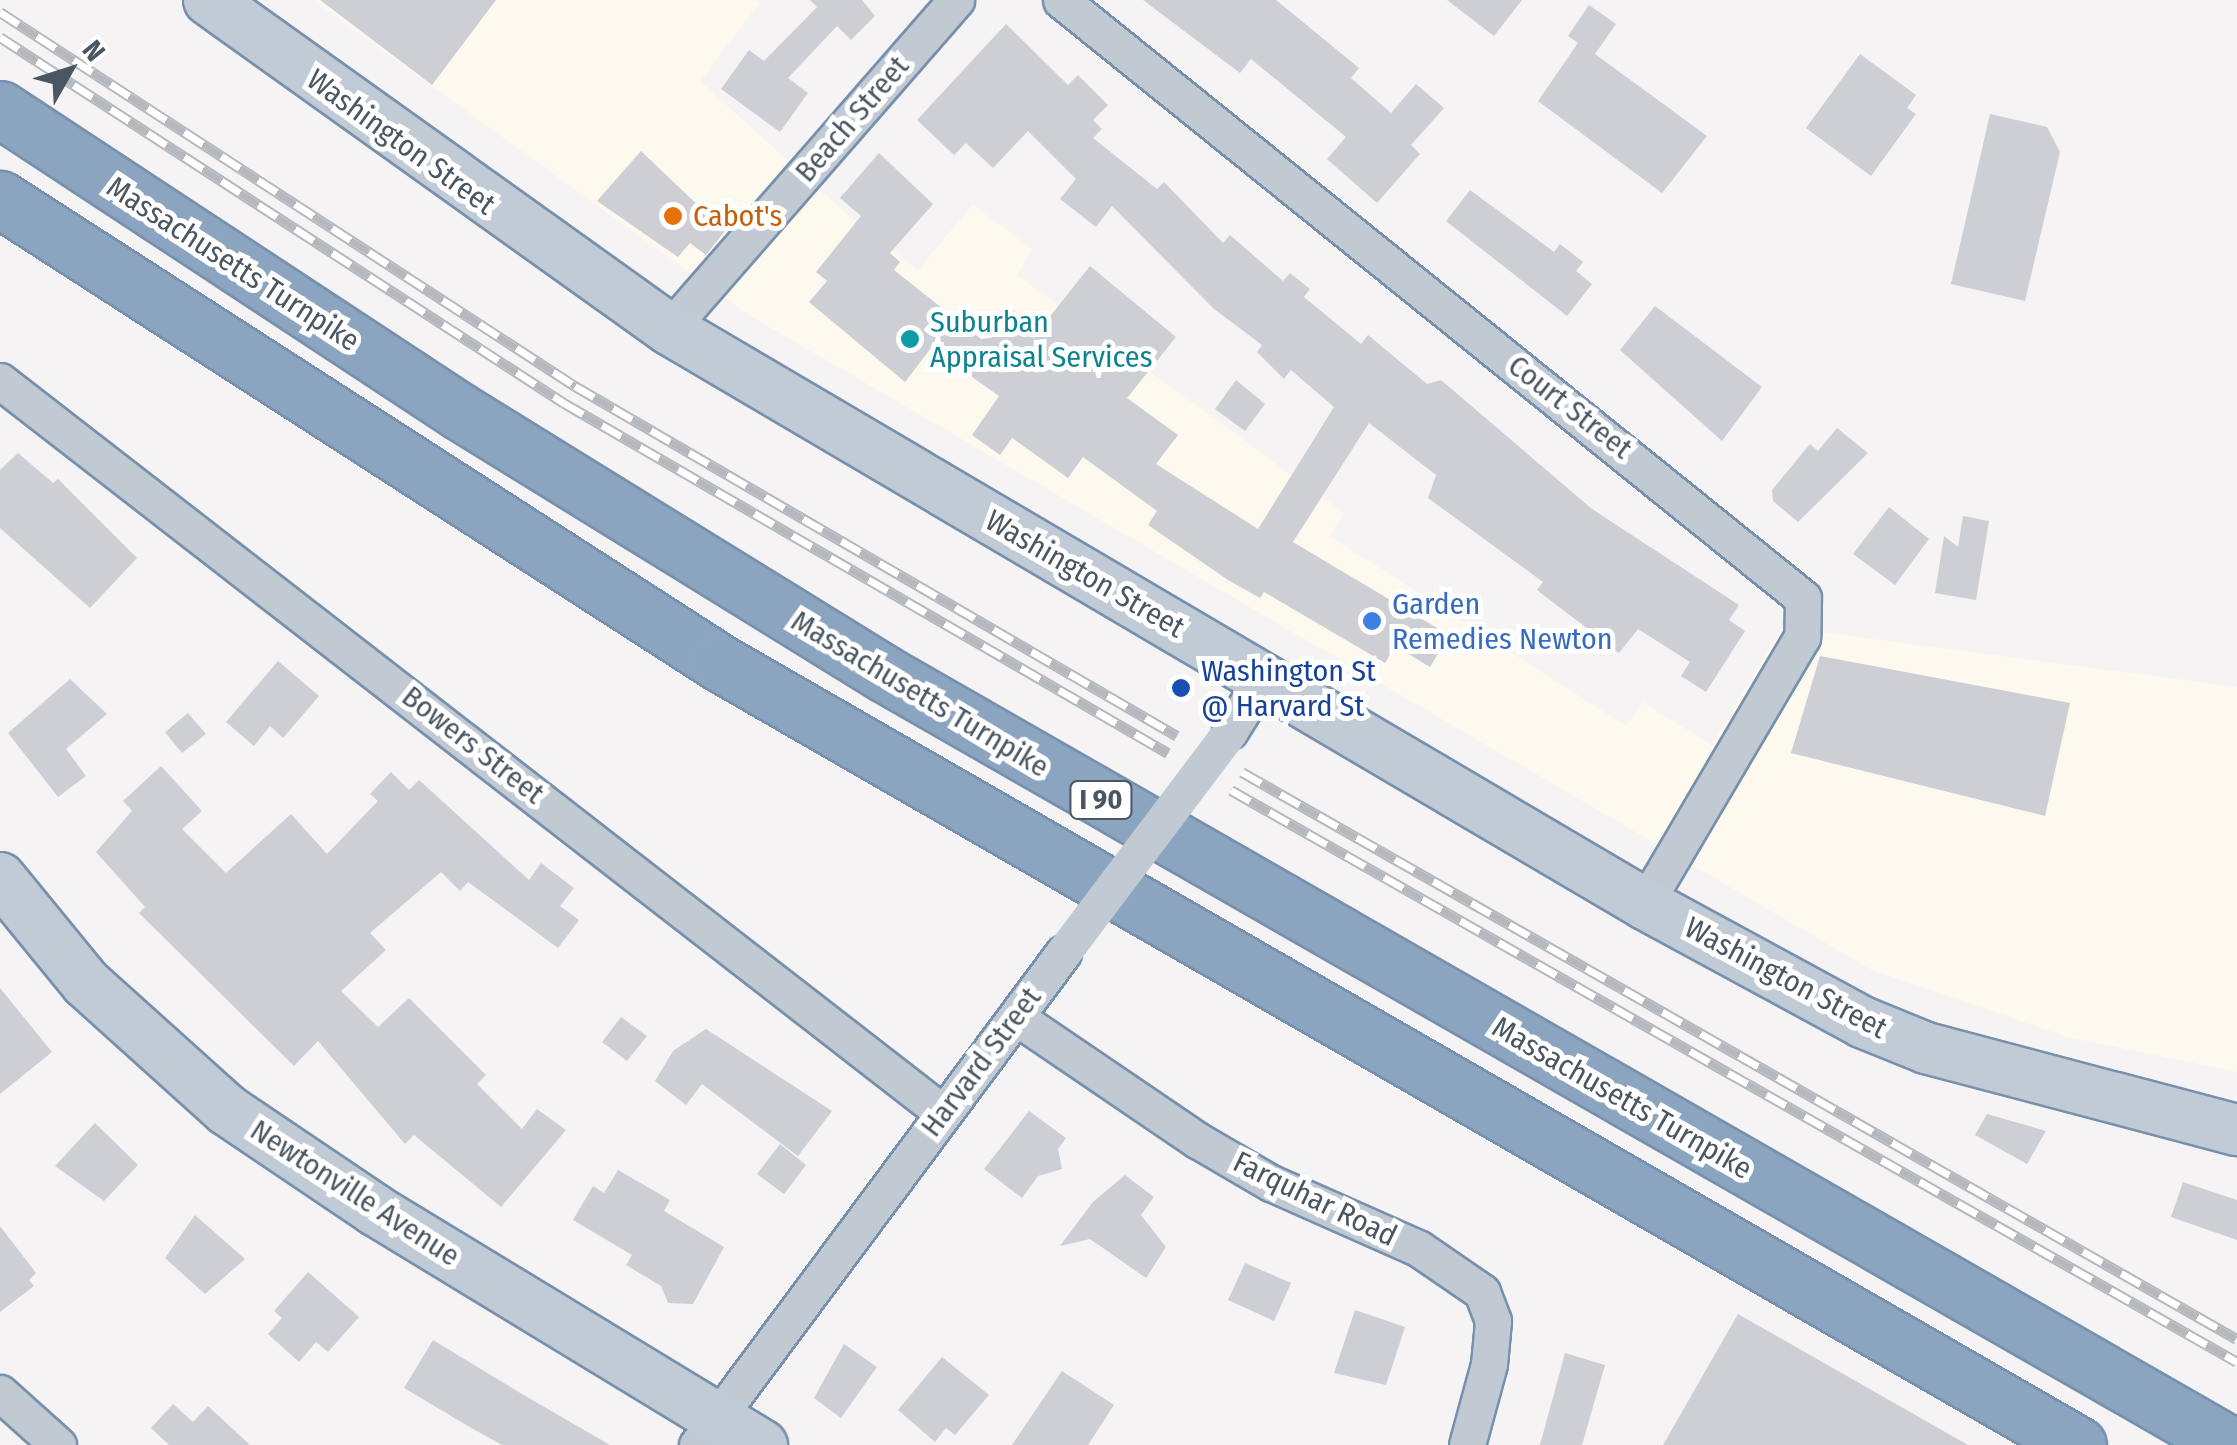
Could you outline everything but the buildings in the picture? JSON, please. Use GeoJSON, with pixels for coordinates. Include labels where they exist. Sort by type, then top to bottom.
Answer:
{"type":"FeatureCollection","features":[{"type":"Feature","properties":{"kind":"highway","name":"Massachusetts Turnpike"},"geometry":{"type":"LineString","coordinates":[[0,109],[368,354],[824,638],[2230,1445]]}},
{"type":"Feature","properties":{"kind":"highway","name":"I 90"},"geometry":{"type":"LineString","coordinates":[[0,198],[736,672],[2078,1445]]}},
{"type":"Feature","properties":{"kind":"main road","name":"Washington Street"},"geometry":{"type":"LineString","coordinates":[[209,0],[669,329],[1645,904],[1926,1048],[2237,1130]]}},
{"type":"Feature","properties":{"kind":"main road","name":"Newtonville Avenue"},"geometry":{"type":"LineString","coordinates":[[0,878],[86,983],[227,1110],[707,1431],[762,1445]]}},
{"type":"Feature","properties":{"kind":"street","name":"Beach Street"},"geometry":{"type":"LineString","coordinates":[[669,329],[956,0]]}},
{"type":"Feature","properties":{"kind":"street","name":"Court Street"},"geometry":{"type":"LineString","coordinates":[[1061,0],[1802,598],[1802,637],[1645,904]]}},
{"type":"Feature","properties":{"kind":"street","name":"Bowers Street"},"geometry":{"type":"LineString","coordinates":[[0,381],[943,1113]]}},
{"type":"Feature","properties":{"kind":"street","name":"Harvard Street"},"geometry":{"type":"LineString","coordinates":[[707,1431],[1230,731],[1263,678]]}},
{"type":"Feature","properties":{"kind":"street","name":"Farquhar Road"},"geometry":{"type":"LineString","coordinates":[[1016,1016],[1197,1140],[1272,1183],[1418,1248],[1482,1292],[1493,1321],[1490,1364],[1467,1445]]}},
{"type":"Feature","properties":{"kind":"street"},"geometry":{"type":"LineString","coordinates":[[0,1392],[58,1445]]}},
{"type":"Feature","properties":{"kind":"shaded area"},"geometry":{"type":"Polygon","coordinates":[[[313,0],[754,0],[759,4],[700,81],[849,216],[918,270],[973,204],[1032,249],[1017,275],[1344,513],[1330,536],[1626,726],[1643,702],[1712,745],[1782,627],[2237,687],[2237,1072],[2067,1037],[1872,970],[747,314],[313,0]]]}},
{"type":"Feature","properties":{"kind":"railway"},"geometry":{"type":"LineString","coordinates":[[0,12],[575,386],[1177,736]]}},
{"type":"Feature","properties":{"kind":"railway"},"geometry":{"type":"LineString","coordinates":[[0,37],[564,403],[1168,753]]}},
{"type":"Feature","properties":{"kind":"railway"},"geometry":{"type":"LineString","coordinates":[[1242,772],[2237,1339]]}},
{"type":"Feature","properties":{"kind":"railway"},"geometry":{"type":"LineString","coordinates":[[1231,790],[2237,1362]]}},
{"type":"Feature","properties":{"kind":"place","name":"Cabot's"},"geometry":{"type":"Point","coordinates":[673,216]}},
{"type":"Feature","properties":{"kind":"place","name":"Suburban Appraisal Services"},"geometry":{"type":"Point","coordinates":[910,339]}},
{"type":"Feature","properties":{"kind":"place","name":"Garden Remedies Newton"},"geometry":{"type":"Point","coordinates":[1372,621]}},
{"type":"Feature","properties":{"kind":"place","name":"Washington St @ Harvard St"},"geometry":{"type":"Point","coordinates":[1181,688]}}]}
